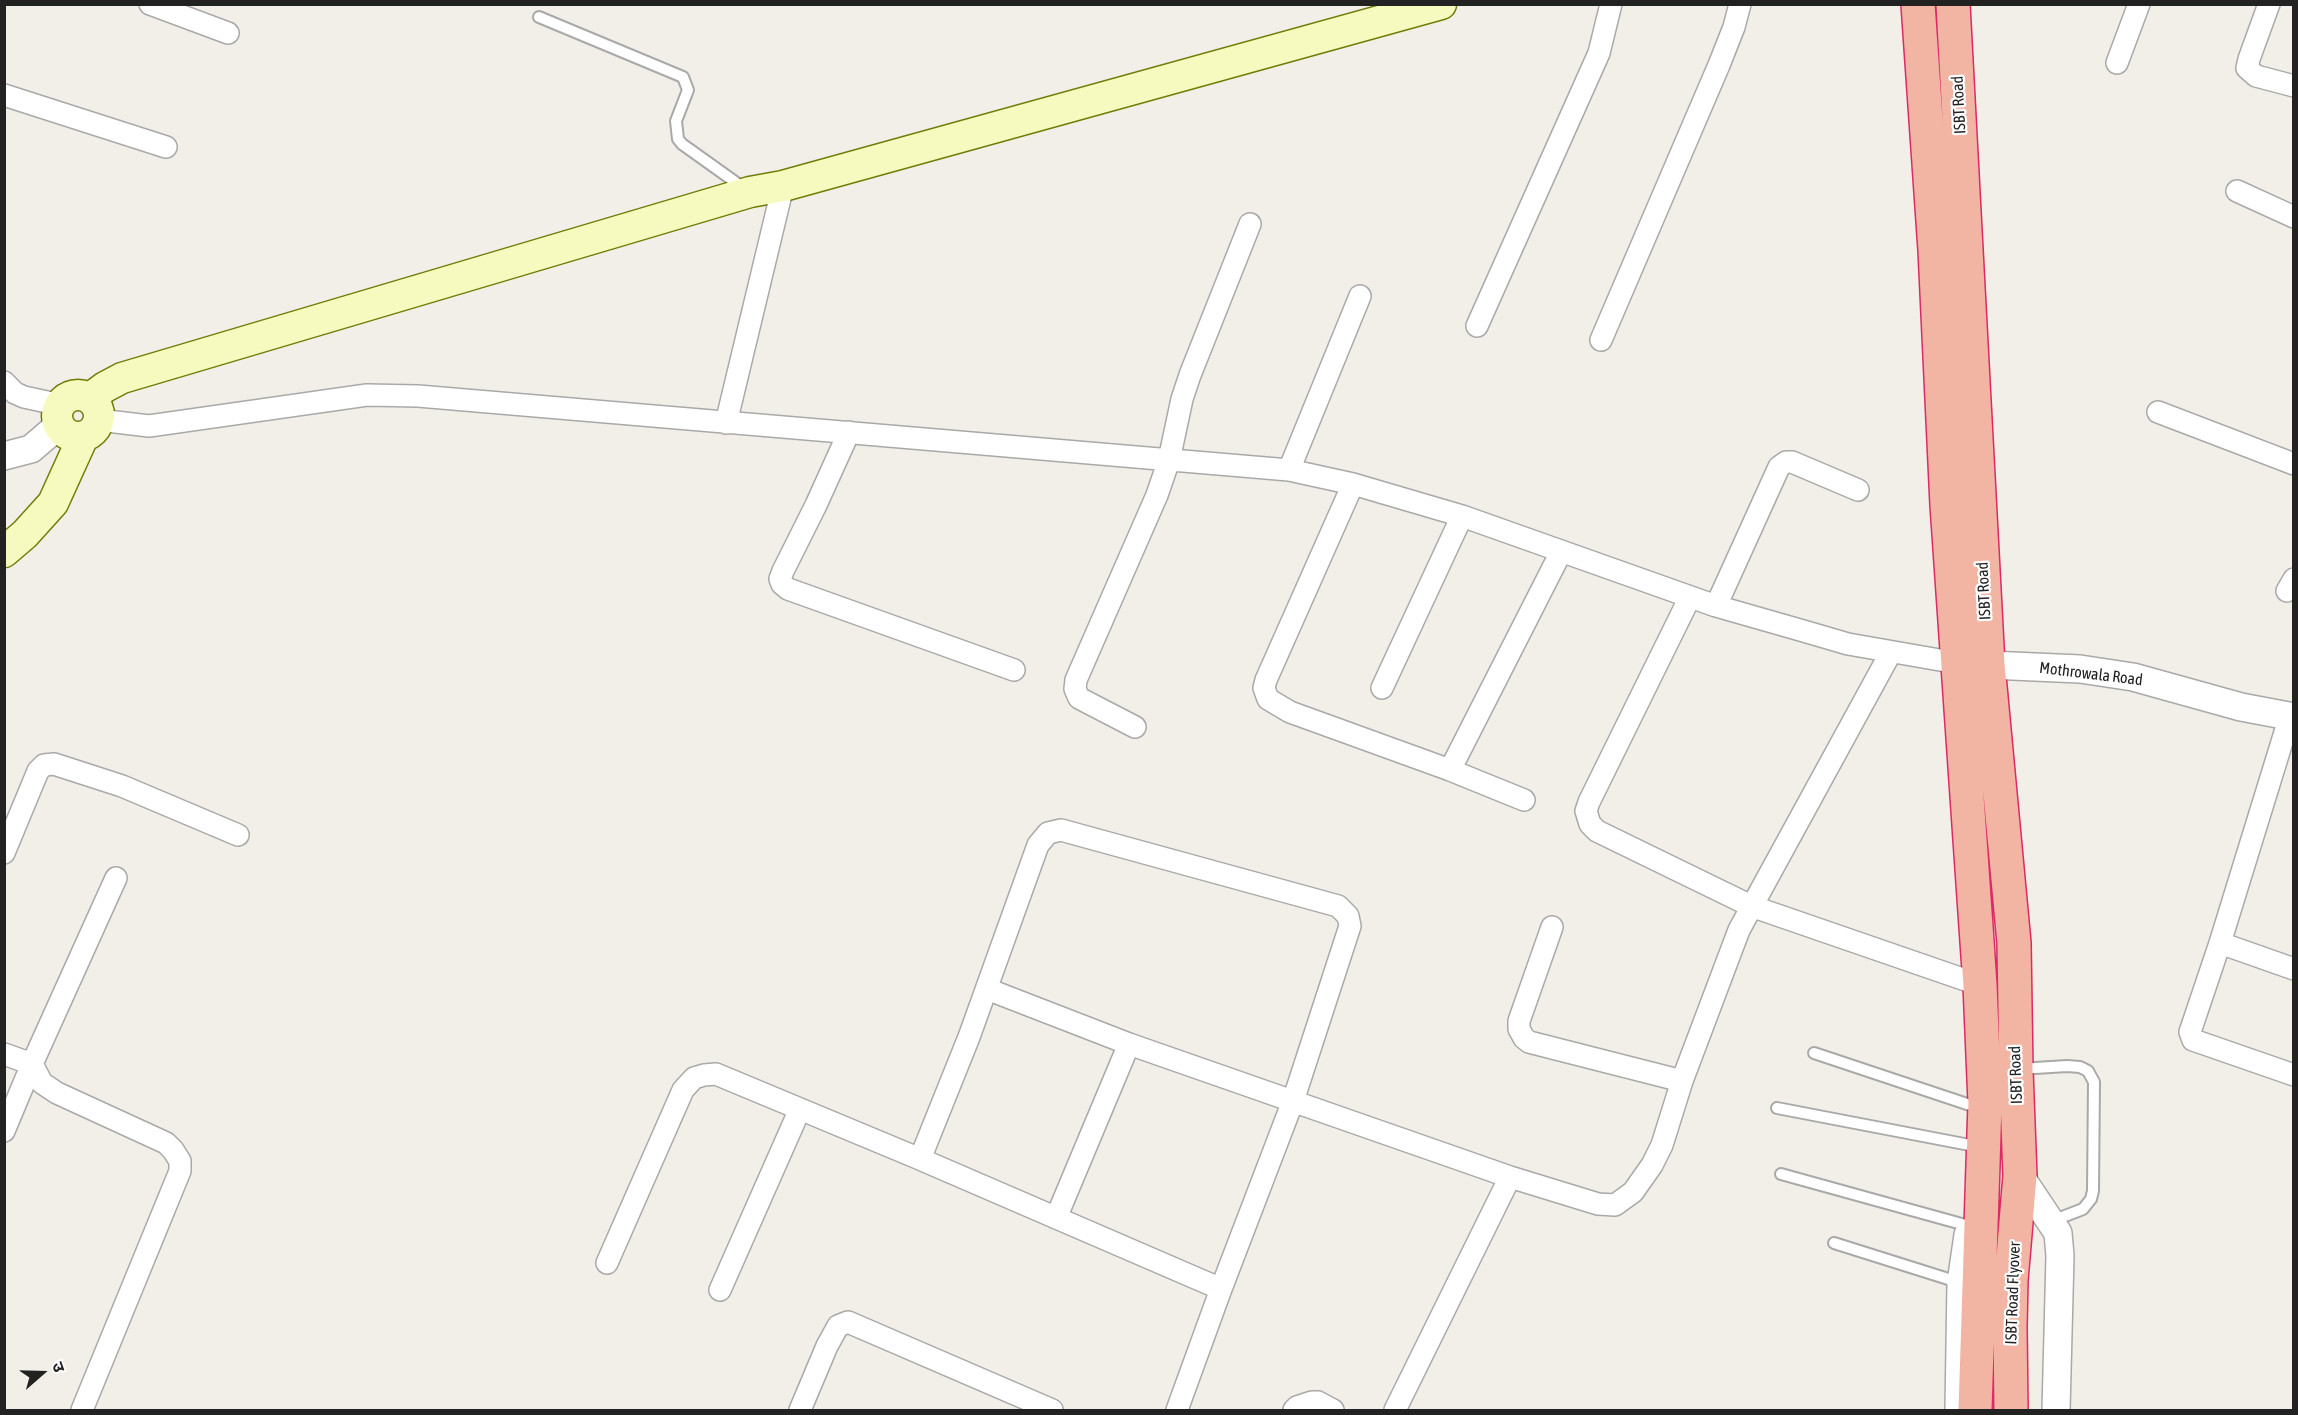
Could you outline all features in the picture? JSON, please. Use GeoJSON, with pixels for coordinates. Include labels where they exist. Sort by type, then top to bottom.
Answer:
{"type":"FeatureCollection","features":[{"type":"Feature","properties":{"kind":"highway"},"geometry":{"type":"LineString","coordinates":[[1918,4],[1935,250],[1973,664]]}},
{"type":"Feature","properties":{"kind":"highway","name":"ISBT Road"},"geometry":{"type":"LineString","coordinates":[[1953,4],[1973,664],[2014,943],[2020,1176]]}},
{"type":"Feature","properties":{"kind":"highway","name":"ISBT Road Flyover"},"geometry":{"type":"LineString","coordinates":[[1973,664],[1985,1110],[1982,1192],[1975,1232],[1975,1410]]}},
{"type":"Feature","properties":{"kind":"highway","name":"ISBT Road Flyover"},"geometry":{"type":"LineString","coordinates":[[2011,1410],[2010,1327],[2020,1176]]}},
{"type":"Feature","properties":{"kind":"main road"},"geometry":{"type":"LineString","coordinates":[[4,552],[25,534],[52,503],[78,417],[122,378],[750,192],[783,186],[1441,4]]}},
{"type":"Feature","properties":{"kind":"street"},"geometry":{"type":"LineString","coordinates":[[150,4],[228,33]]}},
{"type":"Feature","properties":{"kind":"street"},"geometry":{"type":"LineString","coordinates":[[1477,326],[1599,53],[1611,4]]}},
{"type":"Feature","properties":{"kind":"street"},"geometry":{"type":"LineString","coordinates":[[1601,340],[1719,65],[1734,27],[1740,4]]}},
{"type":"Feature","properties":{"kind":"street"},"geometry":{"type":"LineString","coordinates":[[2117,63],[2139,4]]}},
{"type":"Feature","properties":{"kind":"street"},"geometry":{"type":"LineString","coordinates":[[2269,4],[2247,69],[2256,76],[2294,86]]}},
{"type":"Feature","properties":{"kind":"street"},"geometry":{"type":"LineString","coordinates":[[4,95],[166,147]]}},
{"type":"Feature","properties":{"kind":"street"},"geometry":{"type":"LineString","coordinates":[[726,423],[783,186]]}},
{"type":"Feature","properties":{"kind":"street"},"geometry":{"type":"LineString","coordinates":[[2237,191],[2294,218]]}},
{"type":"Feature","properties":{"kind":"street"},"geometry":{"type":"LineString","coordinates":[[1135,727],[1084,702],[1079,698],[1075,688],[1076,680],[1141,534],[1169,460],[1182,399],[1190,375],[1250,225]]}},
{"type":"Feature","properties":{"kind":"street"},"geometry":{"type":"LineString","coordinates":[[1289,470],[1360,296]]}},
{"type":"Feature","properties":{"kind":"street"},"geometry":{"type":"LineString","coordinates":[[4,382],[15,393],[78,417],[149,426],[367,395],[465,399],[1289,470],[1353,484],[1462,516],[1716,606],[1848,644],[1973,664]]}},
{"type":"Feature","properties":{"kind":"street"},"geometry":{"type":"LineString","coordinates":[[2158,412],[2294,464]]}},
{"type":"Feature","properties":{"kind":"street"},"geometry":{"type":"LineString","coordinates":[[4,456],[32,449],[78,417]]}},
{"type":"Feature","properties":{"kind":"street"},"geometry":{"type":"LineString","coordinates":[[849,432],[783,571],[780,579],[782,584],[788,589],[1014,670]]}},
{"type":"Feature","properties":{"kind":"street"},"geometry":{"type":"LineString","coordinates":[[1716,606],[1779,467],[1786,462],[1804,465],[1858,490]]}},
{"type":"Feature","properties":{"kind":"street"},"geometry":{"type":"LineString","coordinates":[[1353,484],[1266,680],[1265,693],[1274,704],[1290,712],[1450,770],[1524,800]]}},
{"type":"Feature","properties":{"kind":"street"},"geometry":{"type":"LineString","coordinates":[[1382,688],[1462,516]]}},
{"type":"Feature","properties":{"kind":"street"},"geometry":{"type":"LineString","coordinates":[[1450,770],[1561,552]]}},
{"type":"Feature","properties":{"kind":"street"},"geometry":{"type":"LineString","coordinates":[[1690,597],[1589,802],[1586,811],[1587,819],[1597,831],[1751,906],[1980,985]]}},
{"type":"Feature","properties":{"kind":"street"},"geometry":{"type":"LineString","coordinates":[[987,989],[1129,1044],[1510,1177],[1598,1204],[1614,1205],[1633,1192],[1652,1165],[1662,1145],[1682,1082],[1731,948],[1751,906],[1891,652]]}},
{"type":"Feature","properties":{"kind":"street","name":"Mothrowala Road"},"geometry":{"type":"LineString","coordinates":[[1973,664],[2080,669],[2133,677],[2241,707],[2292,717]]}},
{"type":"Feature","properties":{"kind":"street"},"geometry":{"type":"LineString","coordinates":[[2292,717],[2220,943],[2190,1027],[2190,1035],[2193,1040],[2202,1044],[2294,1075]]}},
{"type":"Feature","properties":{"kind":"street"},"geometry":{"type":"LineString","coordinates":[[4,853],[38,771],[44,765],[54,764],[122,786],[237,835]]}},
{"type":"Feature","properties":{"kind":"street"},"geometry":{"type":"LineString","coordinates":[[920,1159],[987,989],[1038,845],[1048,833],[1061,830],[1338,906],[1345,910],[1350,926],[1293,1101],[1177,1410]]}},
{"type":"Feature","properties":{"kind":"street"},"geometry":{"type":"LineString","coordinates":[[4,1131],[116,878]]}},
{"type":"Feature","properties":{"kind":"street"},"geometry":{"type":"LineString","coordinates":[[1552,927],[1519,1021],[1519,1029],[1524,1038],[1529,1042],[1682,1082]]}},
{"type":"Feature","properties":{"kind":"street"},"geometry":{"type":"LineString","coordinates":[[2220,943],[2294,969]]}},
{"type":"Feature","properties":{"kind":"street"},"geometry":{"type":"LineString","coordinates":[[1056,1218],[1129,1044]]}},
{"type":"Feature","properties":{"kind":"street"},"geometry":{"type":"LineString","coordinates":[[4,1054],[32,1064],[42,1083],[57,1093],[166,1143],[180,1161],[180,1171],[82,1410]]}},
{"type":"Feature","properties":{"kind":"street"},"geometry":{"type":"LineString","coordinates":[[607,1263],[683,1090],[694,1078],[716,1074],[1221,1289]]}},
{"type":"Feature","properties":{"kind":"street"},"geometry":{"type":"LineString","coordinates":[[720,1290],[800,1109]]}},
{"type":"Feature","properties":{"kind":"street"},"geometry":{"type":"LineString","coordinates":[[2020,1176],[2058,1233],[2060,1256],[2056,1410]]}},
{"type":"Feature","properties":{"kind":"street"},"geometry":{"type":"LineString","coordinates":[[1395,1410],[1510,1177]]}},
{"type":"Feature","properties":{"kind":"street"},"geometry":{"type":"LineString","coordinates":[[1959,1410],[1961,1283],[1975,1232]]}},
{"type":"Feature","properties":{"kind":"street"},"geometry":{"type":"LineString","coordinates":[[800,1410],[826,1346],[838,1326],[848,1322],[1052,1410]]}},
{"type":"Feature","properties":{"kind":"street"},"geometry":{"type":"LineString","coordinates":[[1294,1410],[1305,1403],[1318,1402],[1333,1410]]}},
{"type":"Feature","properties":{"kind":"lane"},"geometry":{"type":"LineString","coordinates":[[539,17],[683,77],[688,90],[676,121],[678,139],[750,192]]}},
{"type":"Feature","properties":{"kind":"lane"},"geometry":{"type":"LineString","coordinates":[[1814,1053],[1985,1110]]}},
{"type":"Feature","properties":{"kind":"lane"},"geometry":{"type":"LineString","coordinates":[[2016,1070],[2080,1067],[2088,1071],[2094,1082],[2091,1198],[2083,1209],[2052,1221]]}},
{"type":"Feature","properties":{"kind":"lane"},"geometry":{"type":"LineString","coordinates":[[1776,1108],[1984,1148]]}},
{"type":"Feature","properties":{"kind":"lane"},"geometry":{"type":"LineString","coordinates":[[1781,1174],[1975,1232]]}},
{"type":"Feature","properties":{"kind":"lane"},"geometry":{"type":"LineString","coordinates":[[1834,1243],[1961,1283]]}}]}
